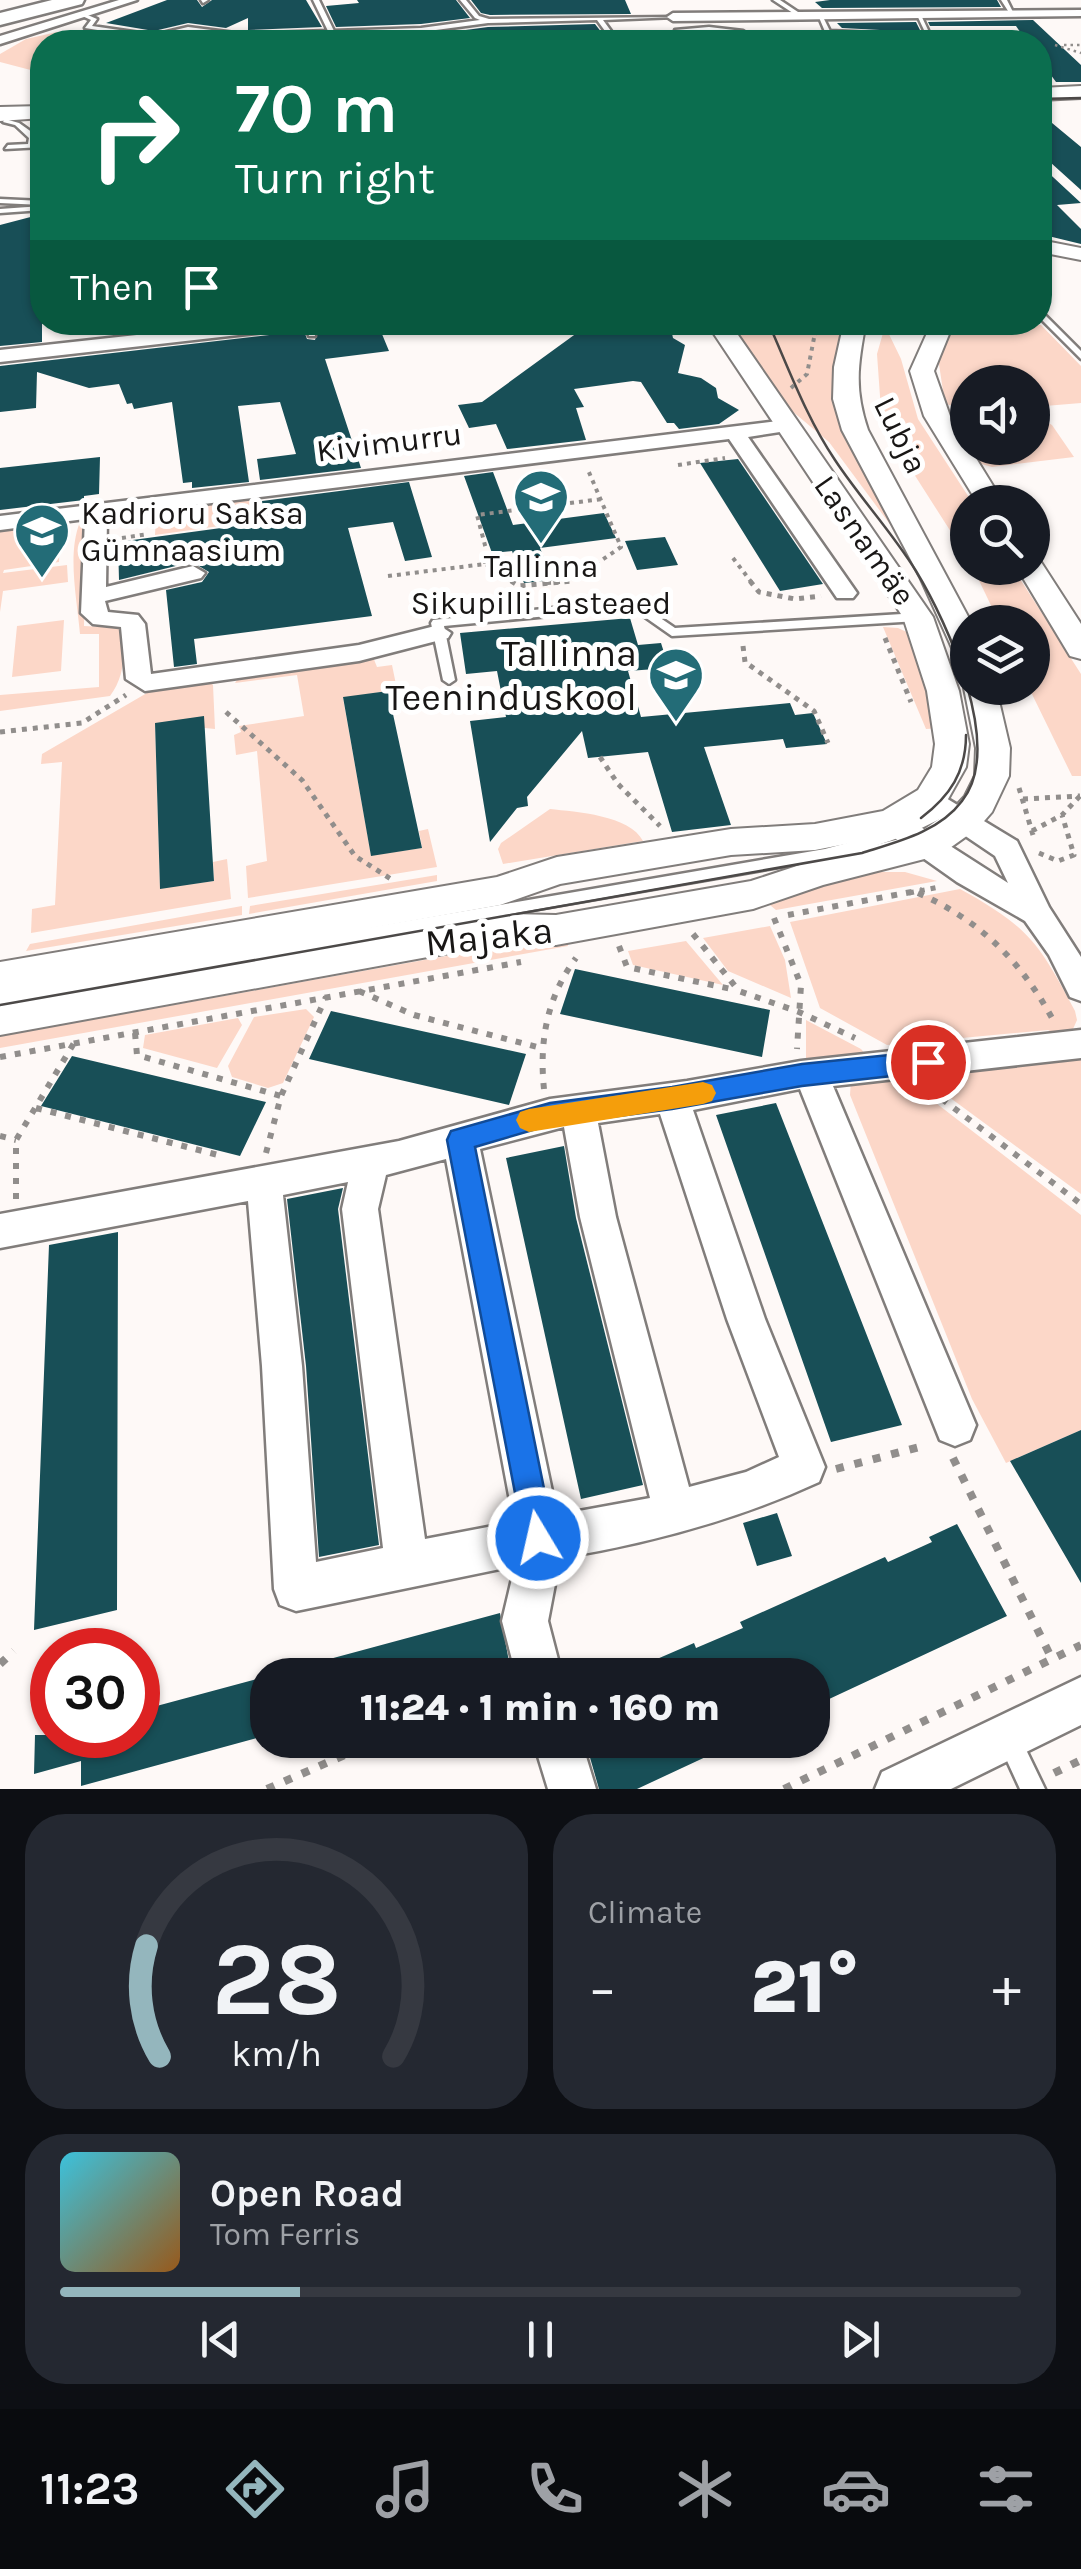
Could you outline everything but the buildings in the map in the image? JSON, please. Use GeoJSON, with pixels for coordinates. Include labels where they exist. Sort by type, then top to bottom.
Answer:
{"type":"FeatureCollection","features":[{"type":"Feature","properties":{"kind":"highway"},"geometry":{"type":"LineString","coordinates":[[0,15],[45,0]]}},
{"type":"Feature","properties":{"kind":"highway"},"geometry":{"type":"LineString","coordinates":[[0,15],[54,0]]}},
{"type":"Feature","properties":{"kind":"highway"},"geometry":{"type":"LineString","coordinates":[[0,15],[78,7]]}},
{"type":"Feature","properties":{"kind":"main road"},"geometry":{"type":"LineString","coordinates":[[1052,90],[1081,89]]}},
{"type":"Feature","properties":{"kind":"main road"},"geometry":{"type":"LineString","coordinates":[[1,115],[30,113]]}},
{"type":"Feature","properties":{"kind":"street"},"geometry":{"type":"LineString","coordinates":[[0,40],[78,7],[132,0]]}},
{"type":"Feature","properties":{"kind":"street"},"geometry":{"type":"LineString","coordinates":[[666,0],[679,30],[800,16],[1081,15]]}},
{"type":"Feature","properties":{"kind":"street"},"geometry":{"type":"LineString","coordinates":[[1052,248],[1081,254]]}},
{"type":"Feature","properties":{"kind":"street"},"geometry":{"type":"LineString","coordinates":[[0,356],[232,335]]}},
{"type":"Feature","properties":{"kind":"street","name":"Lasnamäe"},"geometry":{"type":"LineString","coordinates":[[726,335],[918,617],[943,691],[952,744],[948,809]]}},
{"type":"Feature","properties":{"kind":"street","name":"Lubja"},"geometry":{"type":"LineString","coordinates":[[852,335],[845,399],[870,460],[941,592]]}},
{"type":"Feature","properties":{"kind":"street"},"geometry":{"type":"LineString","coordinates":[[937,335],[922,371],[937,416],[980,485]]}},
{"type":"Feature","properties":{"kind":"street","name":"Kivimurru"},"geometry":{"type":"LineString","coordinates":[[0,522],[786,426]]}},
{"type":"Feature","properties":{"kind":"street"},"geometry":{"type":"LineString","coordinates":[[734,432],[845,592]]}},
{"type":"Feature","properties":{"kind":"street"},"geometry":{"type":"LineString","coordinates":[[96,512],[96,617],[129,620],[133,624],[139,679],[145,683],[359,652],[439,633]]}},
{"type":"Feature","properties":{"kind":"street"},"geometry":{"type":"LineString","coordinates":[[94,596],[156,585],[192,573]]}},
{"type":"Feature","properties":{"kind":"street"},"geometry":{"type":"LineString","coordinates":[[1041,585],[1081,649]]}},
{"type":"Feature","properties":{"kind":"street"},"geometry":{"type":"LineString","coordinates":[[918,617],[941,592]]}},
{"type":"Feature","properties":{"kind":"street","name":"Lasnamäe"},"geometry":{"type":"LineString","coordinates":[[941,592],[950,611]]}},
{"type":"Feature","properties":{"kind":"street"},"geometry":{"type":"LineString","coordinates":[[948,809],[980,803],[992,776],[993,748],[984,705]]}},
{"type":"Feature","properties":{"kind":"street"},"geometry":{"type":"LineString","coordinates":[[948,809],[1007,849],[1036,913],[1061,948],[1081,988]]}},
{"type":"Feature","properties":{"kind":"street","name":"Majaka"},"geometry":{"type":"LineString","coordinates":[[0,1018],[466,935],[509,928],[556,930],[753,895],[818,873],[908,834],[948,809]]}},
{"type":"Feature","properties":{"kind":"street"},"geometry":{"type":"LineString","coordinates":[[908,834],[1036,913]]}},
{"type":"Feature","properties":{"kind":"street","name":"Majaka"},"geometry":{"type":"LineString","coordinates":[[0,978],[500,890],[556,870],[731,842],[908,834]]}},
{"type":"Feature","properties":{"kind":"street"},"geometry":{"type":"LineString","coordinates":[[3,1230],[252,1167],[370,1163],[550,1114],[562,1103],[672,1098],[806,1074],[1073,1045]]}},
{"type":"Feature","properties":{"kind":"street"},"geometry":{"type":"LineString","coordinates":[[806,1074],[955,1425]]}},
{"type":"Feature","properties":{"kind":"street"},"geometry":{"type":"LineString","coordinates":[[252,1167],[282,1366],[296,1590],[538,1538],[631,1525],[749,1492],[804,1467],[746,1319],[672,1098]]}},
{"type":"Feature","properties":{"kind":"street"},"geometry":{"type":"LineString","coordinates":[[562,1103],[598,1217],[675,1513]]}},
{"type":"Feature","properties":{"kind":"street"},"geometry":{"type":"LineString","coordinates":[[460,1140],[538,1538],[539,1556],[525,1621],[535,1658]]}},
{"type":"Feature","properties":{"kind":"street"},"geometry":{"type":"LineString","coordinates":[[370,1163],[360,1209],[408,1566]]}},
{"type":"Feature","properties":{"kind":"street"},"geometry":{"type":"LineString","coordinates":[[899,1789],[1081,1700]]}},
{"type":"Feature","properties":{"kind":"street"},"geometry":{"type":"LineString","coordinates":[[562,1758],[572,1789]]}},
{"type":"Feature","properties":{"kind":"lane"},"geometry":{"type":"LineString","coordinates":[[316,0],[331,30]]}},
{"type":"Feature","properties":{"kind":"lane"},"geometry":{"type":"LineString","coordinates":[[776,0],[800,16]]}},
{"type":"Feature","properties":{"kind":"lane"},"geometry":{"type":"LineString","coordinates":[[1004,0],[1012,13]]}},
{"type":"Feature","properties":{"kind":"lane"},"geometry":{"type":"LineString","coordinates":[[461,2],[488,21]]}},
{"type":"Feature","properties":{"kind":"lane"},"geometry":{"type":"LineString","coordinates":[[78,7],[95,20],[87,27],[107,30]]}},
{"type":"Feature","properties":{"kind":"lane"},"geometry":{"type":"LineString","coordinates":[[918,14],[926,29]]}},
{"type":"Feature","properties":{"kind":"lane"},"geometry":{"type":"LineString","coordinates":[[820,16],[827,30]]}},
{"type":"Feature","properties":{"kind":"lane"},"geometry":{"type":"LineString","coordinates":[[421,30],[488,21],[599,19],[679,30],[732,30]]}},
{"type":"Feature","properties":{"kind":"lane"},"geometry":{"type":"LineString","coordinates":[[599,19],[607,30]]}},
{"type":"Feature","properties":{"kind":"lane"},"geometry":{"type":"LineString","coordinates":[[1,115],[30,135]]}},
{"type":"Feature","properties":{"kind":"lane"},"geometry":{"type":"LineString","coordinates":[[8,146],[30,143]]}},
{"type":"Feature","properties":{"kind":"lane"},"geometry":{"type":"LineString","coordinates":[[0,201],[30,204]]}},
{"type":"Feature","properties":{"kind":"lane"},"geometry":{"type":"LineString","coordinates":[[0,211],[30,207]]}},
{"type":"Feature","properties":{"kind":"lane"},"geometry":{"type":"LineString","coordinates":[[1052,326],[1081,356]]}},
{"type":"Feature","properties":{"kind":"lane"},"geometry":{"type":"LineString","coordinates":[[449,680],[436,623],[634,604],[672,632],[918,617]]}},
{"type":"Feature","properties":{"kind":"lane"},"geometry":{"type":"LineString","coordinates":[[0,998],[825,854],[908,834]]}},
{"type":"Feature","properties":{"kind":"lane"},"geometry":{"type":"LineString","coordinates":[[1008,1736],[1033,1789]]}},
{"type":"Feature","properties":{"kind":"path"},"geometry":{"type":"LineString","coordinates":[[1054,45],[1081,49],[1072,49],[1054,45]]}},
{"type":"Feature","properties":{"kind":"path"},"geometry":{"type":"LineString","coordinates":[[767,392],[793,387],[808,376],[815,335]]}},
{"type":"Feature","properties":{"kind":"path"},"geometry":{"type":"LineString","coordinates":[[678,465],[750,455]]}},
{"type":"Feature","properties":{"kind":"path"},"geometry":{"type":"LineString","coordinates":[[388,576],[484,564],[520,586],[571,582],[621,547],[588,470]]}},
{"type":"Feature","properties":{"kind":"path"},"geometry":{"type":"LineString","coordinates":[[484,564],[486,548],[477,516],[602,499]]}},
{"type":"Feature","properties":{"kind":"path"},"geometry":{"type":"LineString","coordinates":[[733,558],[759,592],[772,597],[796,599],[845,592]]}},
{"type":"Feature","properties":{"kind":"path"},"geometry":{"type":"LineString","coordinates":[[877,619],[915,712]]}},
{"type":"Feature","properties":{"kind":"path"},"geometry":{"type":"LineString","coordinates":[[740,628],[745,662],[814,711],[828,744]]}},
{"type":"Feature","properties":{"kind":"path"},"geometry":{"type":"LineString","coordinates":[[0,732],[82,723],[145,683]]}},
{"type":"Feature","properties":{"kind":"path"},"geometry":{"type":"LineString","coordinates":[[226,712],[302,780],[355,856],[390,878]]}},
{"type":"Feature","properties":{"kind":"path"},"geometry":{"type":"LineString","coordinates":[[600,757],[618,784],[663,828]]}},
{"type":"Feature","properties":{"kind":"path"},"geometry":{"type":"LineString","coordinates":[[1062,815],[1074,855],[1054,861],[1034,851],[1023,799],[1080,796]]}},
{"type":"Feature","properties":{"kind":"path"},"geometry":{"type":"LineString","coordinates":[[1032,830],[1062,815],[1080,796]]}},
{"type":"Feature","properties":{"kind":"path"},"geometry":{"type":"LineString","coordinates":[[765,920],[952,885]]}},
{"type":"Feature","properties":{"kind":"path"},"geometry":{"type":"LineString","coordinates":[[915,892],[971,920],[1017,960],[1073,1045]]}},
{"type":"Feature","properties":{"kind":"path"},"geometry":{"type":"LineString","coordinates":[[774,918],[801,985],[797,1048],[806,1074]]}},
{"type":"Feature","properties":{"kind":"path"},"geometry":{"type":"LineString","coordinates":[[692,932],[710,928]]}},
{"type":"Feature","properties":{"kind":"path"},"geometry":{"type":"LineString","coordinates":[[600,948],[636,941]]}},
{"type":"Feature","properties":{"kind":"path"},"geometry":{"type":"LineString","coordinates":[[618,944],[627,967],[739,990]]}},
{"type":"Feature","properties":{"kind":"path"},"geometry":{"type":"LineString","coordinates":[[562,1103],[540,1039],[567,968],[582,950],[563,954]]}},
{"type":"Feature","properties":{"kind":"path"},"geometry":{"type":"LineString","coordinates":[[0,1057],[525,961]]}},
{"type":"Feature","properties":{"kind":"path"},"geometry":{"type":"LineString","coordinates":[[359,991],[414,1015],[541,1048]]}},
{"type":"Feature","properties":{"kind":"path"},"geometry":{"type":"LineString","coordinates":[[36,1108],[252,1167],[266,1157],[268,1135],[281,1096],[326,998]]}},
{"type":"Feature","properties":{"kind":"path"},"geometry":{"type":"LineString","coordinates":[[134,1033],[137,1055],[281,1096]]}},
{"type":"Feature","properties":{"kind":"path"},"geometry":{"type":"LineString","coordinates":[[3,1230],[16,1200],[16,1140],[74,1043]]}},
{"type":"Feature","properties":{"kind":"path"},"geometry":{"type":"LineString","coordinates":[[0,1136],[16,1140]]}},
{"type":"Feature","properties":{"kind":"path"},"geometry":{"type":"LineString","coordinates":[[804,1467],[827,1471],[945,1440],[1052,1659]]}},
{"type":"Feature","properties":{"kind":"path"},"geometry":{"type":"LineString","coordinates":[[784,1789],[1081,1645]]}},
{"type":"Feature","properties":{"kind":"path"},"geometry":{"type":"LineString","coordinates":[[0,1664],[14,1651]]}},
{"type":"Feature","properties":{"kind":"path"},"geometry":{"type":"LineString","coordinates":[[267,1789],[338,1758]]}},
{"type":"Feature","properties":{"kind":"shaded area"},"geometry":{"type":"Polygon","coordinates":[[[30,38],[30,70],[0,62],[0,54],[30,38]]]}},
{"type":"Feature","properties":{"kind":"shaded area"},"geometry":{"type":"Polygon","coordinates":[[[739,335],[839,335],[835,392],[909,550],[829,442],[792,411],[739,335]]]}},
{"type":"Feature","properties":{"kind":"shaded area"},"geometry":{"type":"Polygon","coordinates":[[[882,335],[889,335],[901,359],[918,419],[961,485],[950,485],[950,530],[882,424],[877,354],[882,335]]]}},
{"type":"Feature","properties":{"kind":"shaded area"},"geometry":{"type":"Polygon","coordinates":[[[946,335],[1051,335],[1081,366],[1081,403],[1050,406],[1050,365],[950,365],[950,405],[945,404],[937,351],[946,335]]]}},
{"type":"Feature","properties":{"kind":"shaded area"},"geometry":{"type":"Polygon","coordinates":[[[1050,424],[1052,425],[1074,457],[1050,460],[1050,424]]]}},
{"type":"Feature","properties":{"kind":"shaded area"},"geometry":{"type":"Polygon","coordinates":[[[249,500],[256,521],[155,535],[156,516],[150,515],[152,512],[249,500]]]}},
{"type":"Feature","properties":{"kind":"shaded area"},"geometry":{"type":"Polygon","coordinates":[[[86,521],[84,626],[122,628],[119,681],[110,696],[0,711],[0,695],[99,687],[99,634],[80,634],[74,577],[76,535],[80,522],[86,521]]]}},
{"type":"Feature","properties":{"kind":"shaded area"},"geometry":{"type":"Polygon","coordinates":[[[60,524],[59,562],[3,573],[67,565],[68,582],[3,591],[0,612],[0,531],[60,524]]]}},
{"type":"Feature","properties":{"kind":"shaded area"},"geometry":{"type":"Polygon","coordinates":[[[981,585],[1024,585],[1037,605],[991,605],[981,585]]]}},
{"type":"Feature","properties":{"kind":"shaded area"},"geometry":{"type":"Polygon","coordinates":[[[64,620],[61,671],[12,677],[17,626],[64,620]]]}},
{"type":"Feature","properties":{"kind":"shaded area"},"geometry":{"type":"Polygon","coordinates":[[[1050,626],[1081,674],[1081,776],[1072,776],[1037,705],[1050,705],[1050,626]]]}},
{"type":"Feature","properties":{"kind":"shaded area"},"geometry":{"type":"Polygon","coordinates":[[[883,627],[911,634],[941,728],[926,729],[883,627]]]}},
{"type":"Feature","properties":{"kind":"shaded area"},"geometry":{"type":"Polygon","coordinates":[[[373,657],[377,667],[392,665],[400,704],[391,704],[388,691],[343,698],[371,855],[422,848],[419,831],[428,829],[437,867],[248,898],[246,866],[267,861],[257,751],[236,755],[234,735],[241,732],[239,726],[304,716],[297,675],[235,683],[241,674],[373,657]]]}},
{"type":"Feature","properties":{"kind":"shaded area"},"geometry":{"type":"Polygon","coordinates":[[[207,679],[213,685],[215,729],[155,723],[160,888],[214,881],[213,862],[227,859],[231,899],[31,933],[32,909],[55,905],[62,762],[41,764],[42,754],[159,686],[207,679]]]}},
{"type":"Feature","properties":{"kind":"shaded area"},"geometry":{"type":"Polygon","coordinates":[[[550,809],[615,820],[627,825],[643,841],[503,864],[498,849],[501,843],[550,809]]]}},
{"type":"Feature","properties":{"kind":"shaded area"},"geometry":{"type":"Polygon","coordinates":[[[865,872],[905,872],[937,881],[776,910],[765,901],[865,872]]]}},
{"type":"Feature","properties":{"kind":"shaded area"},"geometry":{"type":"Polygon","coordinates":[[[437,875],[437,881],[249,914],[250,906],[437,875]]]}},
{"type":"Feature","properties":{"kind":"shaded area"},"geometry":{"type":"Polygon","coordinates":[[[960,889],[1002,915],[1030,939],[1075,1011],[1073,1029],[1058,1035],[1048,1030],[887,1045],[820,1008],[790,922],[960,889]]]}},
{"type":"Feature","properties":{"kind":"shaded area"},"geometry":{"type":"Polygon","coordinates":[[[242,906],[242,915],[26,951],[30,944],[242,906]]]}},
{"type":"Feature","properties":{"kind":"shaded area"},"geometry":{"type":"Polygon","coordinates":[[[770,926],[785,960],[791,998],[728,971],[703,938],[770,926]]]}},
{"type":"Feature","properties":{"kind":"shaded area"},"geometry":{"type":"Polygon","coordinates":[[[567,936],[568,946],[0,1048],[0,1036],[480,950],[487,938],[567,936]]]}},
{"type":"Feature","properties":{"kind":"shaded area"},"geometry":{"type":"Polygon","coordinates":[[[686,941],[723,985],[633,965],[628,951],[686,941]]]}},
{"type":"Feature","properties":{"kind":"shaded area"},"geometry":{"type":"Polygon","coordinates":[[[306,1009],[314,1017],[283,1083],[268,1088],[232,1077],[228,1066],[254,1017],[306,1009]]]}},
{"type":"Feature","properties":{"kind":"shaded area"},"geometry":{"type":"Polygon","coordinates":[[[238,1018],[242,1025],[217,1068],[143,1048],[145,1035],[238,1018]]]}},
{"type":"Feature","properties":{"kind":"shaded area"},"geometry":{"type":"Polygon","coordinates":[[[806,1020],[861,1049],[866,1055],[806,1064],[806,1020]]]}},
{"type":"Feature","properties":{"kind":"shaded area"},"geometry":{"type":"Polygon","coordinates":[[[1081,1056],[1081,1194],[934,1086],[928,1074],[1081,1056]]]}},
{"type":"Feature","properties":{"kind":"shaded area"},"geometry":{"type":"Polygon","coordinates":[[[881,1075],[910,1083],[1081,1215],[1081,1430],[1006,1463],[972,1399],[850,1095],[851,1080],[881,1075]]]}},
{"type":"Feature","properties":{"kind":"tram line"},"geometry":{"type":"LineString","coordinates":[[1052,99],[1081,98]]}},
{"type":"Feature","properties":{"kind":"tram line"},"geometry":{"type":"LineString","coordinates":[[0,1005],[862,853],[916,834],[953,812],[974,778],[977,749],[975,718],[956,652],[916,571],[815,427],[774,335]]}},
{"type":"Feature","properties":{"kind":"tram line"},"geometry":{"type":"LineString","coordinates":[[921,818],[954,782],[963,760],[966,735]]}},
{"type":"Feature","properties":{"kind":"slow traffic"},"geometry":{"type":"LineString","coordinates":[[529,1120],[703,1093]]}},
{"type":"Feature","properties":{"kind":"place","name":"Tallinna Sikupilli Lasteaed"},"geometry":{"type":"Point","coordinates":[541,546]}},
{"type":"Feature","properties":{"kind":"place","name":"Kadrioru Saksa Gümnaasium"},"geometry":{"type":"Point","coordinates":[42,580]}},
{"type":"Feature","properties":{"kind":"place","name":"Tallinna Teeninduskool"},"geometry":{"type":"Point","coordinates":[676,724]}},
{"type":"Feature","properties":{"kind":"route"},"geometry":{"type":"LineString","coordinates":[[538,1538],[460,1140],[550,1114],[802,1075],[928,1062]]}}]}
